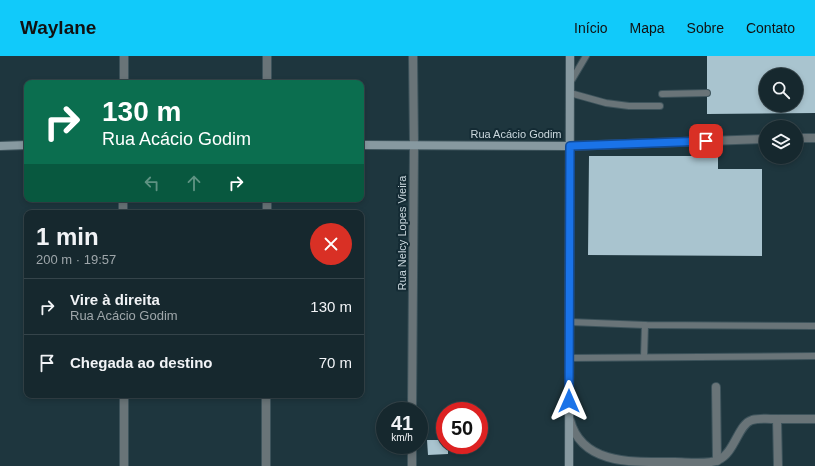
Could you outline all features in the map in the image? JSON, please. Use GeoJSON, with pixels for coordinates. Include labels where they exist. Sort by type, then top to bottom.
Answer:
{"type":"FeatureCollection","features":[{"type":"Feature","properties":{"kind":"main road"},"geometry":{"type":"LineString","coordinates":[[569,466],[570,56]]}},
{"type":"Feature","properties":{"kind":"main road"},"geometry":{"type":"LineString","coordinates":[[0,146],[24,145]]}},
{"type":"Feature","properties":{"kind":"main road","name":"Rua Acácio Godim"},"geometry":{"type":"LineString","coordinates":[[364,145],[570,146]]}},
{"type":"Feature","properties":{"kind":"street"},"geometry":{"type":"LineString","coordinates":[[124,56],[124,80]]}},
{"type":"Feature","properties":{"kind":"street"},"geometry":{"type":"LineString","coordinates":[[267,56],[268,80]]}},
{"type":"Feature","properties":{"kind":"street","name":"Rua Nelcy Lopes Vieira"},"geometry":{"type":"LineString","coordinates":[[412,402],[414,145],[413,56]]}},
{"type":"Feature","properties":{"kind":"street"},"geometry":{"type":"LineString","coordinates":[[803,138],[815,138]]}},
{"type":"Feature","properties":{"kind":"street","name":"Rua Acácio Godim"},"geometry":{"type":"LineString","coordinates":[[570,146],[759,139]]}},
{"type":"Feature","properties":{"kind":"street"},"geometry":{"type":"LineString","coordinates":[[716,387],[717,461]]}},
{"type":"Feature","properties":{"kind":"street"},"geometry":{"type":"LineString","coordinates":[[124,398],[124,466]]}},
{"type":"Feature","properties":{"kind":"street"},"geometry":{"type":"LineString","coordinates":[[266,398],[266,466]]}},
{"type":"Feature","properties":{"kind":"street"},"geometry":{"type":"LineString","coordinates":[[569,416],[576,436],[592,453],[606,459],[666,464],[717,461],[732,448],[747,422],[755,419],[815,419]]}},
{"type":"Feature","properties":{"kind":"street"},"geometry":{"type":"LineString","coordinates":[[777,419],[778,466]]}},
{"type":"Feature","properties":{"kind":"street"},"geometry":{"type":"LineString","coordinates":[[412,454],[412,466]]}},
{"type":"Feature","properties":{"kind":"lane"},"geometry":{"type":"LineString","coordinates":[[570,83],[586,56]]}},
{"type":"Feature","properties":{"kind":"lane"},"geometry":{"type":"LineString","coordinates":[[570,93],[606,103],[628,106],[660,106]]}},
{"type":"Feature","properties":{"kind":"lane"},"geometry":{"type":"LineString","coordinates":[[662,94],[707,93]]}},
{"type":"Feature","properties":{"kind":"lane"},"geometry":{"type":"LineString","coordinates":[[570,322],[645,325],[815,326]]}},
{"type":"Feature","properties":{"kind":"lane"},"geometry":{"type":"LineString","coordinates":[[644,357],[645,325]]}},
{"type":"Feature","properties":{"kind":"lane"},"geometry":{"type":"LineString","coordinates":[[569,358],[815,356]]}},
{"type":"Feature","properties":{"kind":"building"},"geometry":{"type":"Polygon","coordinates":[[[707,56],[815,56],[815,113],[707,114],[707,56]]]}},
{"type":"Feature","properties":{"kind":"building"},"geometry":{"type":"Polygon","coordinates":[[[589,156],[718,156],[718,169],[762,169],[762,256],[588,255],[589,156]]]}},
{"type":"Feature","properties":{"kind":"building"},"geometry":{"type":"Polygon","coordinates":[[[428,440],[436,440],[436,454],[448,454],[428,455],[428,440]]]}},
{"type":"Feature","properties":{"kind":"route"},"geometry":{"type":"LineString","coordinates":[[569,401],[570,146],[706,141]]}}]}
